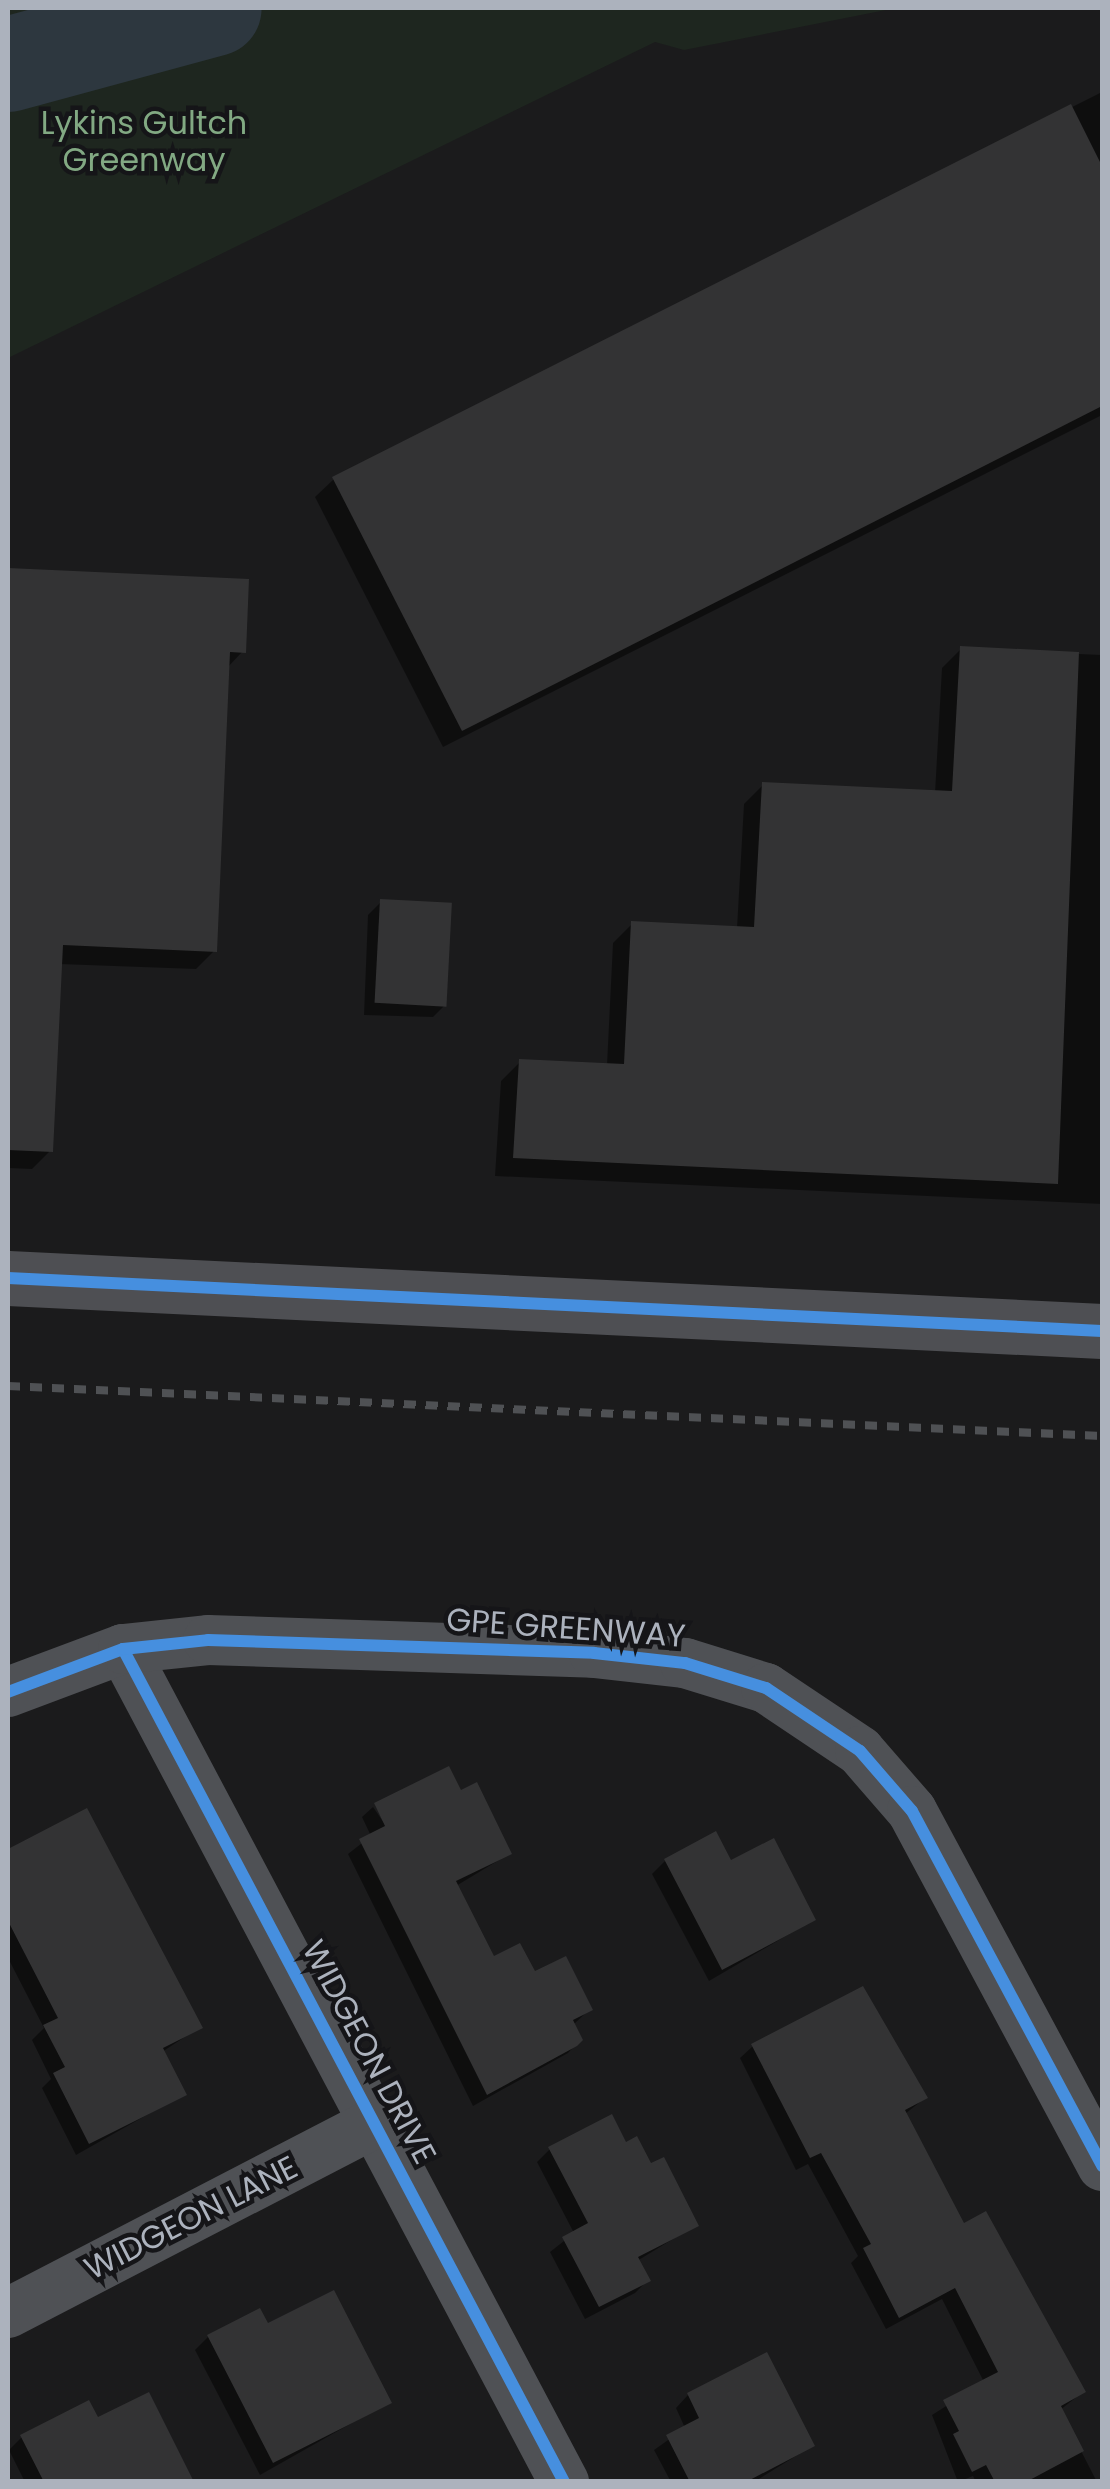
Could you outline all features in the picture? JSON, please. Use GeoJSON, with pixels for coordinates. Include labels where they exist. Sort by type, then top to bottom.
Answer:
{"type":"FeatureCollection","features":[{"type":"Feature","properties":{"kind":"street"},"geometry":{"type":"LineString","coordinates":[[8,1278],[1102,1331]]}},
{"type":"Feature","properties":{"kind":"street","name":"GPE GREENWAY"},"geometry":{"type":"LineString","coordinates":[[8,1692],[123,1648],[289,1640],[594,1653],[685,1663],[766,1688],[860,1750],[912,1811],[1102,2166]]}},
{"type":"Feature","properties":{"kind":"street","name":"WIDGEON DRIVE"},"geometry":{"type":"LineString","coordinates":[[123,1648],[564,2482]]}},
{"type":"Feature","properties":{"kind":"street","name":"WIDGEON LANE"},"geometry":{"type":"LineString","coordinates":[[8,2313],[375,2123]]}},
{"type":"Feature","properties":{"kind":"green space","name":"Lykins Gultch Greenway"},"geometry":{"type":"Polygon","coordinates":[[[8,8],[896,8],[684,50],[655,42],[8,358],[8,8]]]}},
{"type":"Feature","properties":{"kind":"building"},"geometry":{"type":"Polygon","coordinates":[[[1071,104],[1102,166],[1102,406],[462,731],[332,477],[1071,104]]]}},
{"type":"Feature","properties":{"kind":"building"},"geometry":{"type":"Polygon","coordinates":[[[8,568],[249,579],[246,653],[230,652],[217,952],[63,945],[53,1152],[8,1150],[8,568]]]}},
{"type":"Feature","properties":{"kind":"building"},"geometry":{"type":"Polygon","coordinates":[[[960,646],[1079,652],[1058,1184],[513,1158],[519,1059],[624,1064],[631,921],[754,927],[762,782],[952,791],[960,646]]]}},
{"type":"Feature","properties":{"kind":"building"},"geometry":{"type":"Polygon","coordinates":[[[380,899],[452,903],[446,1007],[375,1003],[380,899]]]}},
{"type":"Feature","properties":{"kind":"building"},"geometry":{"type":"Polygon","coordinates":[[[449,1766],[461,1790],[477,1782],[512,1854],[456,1881],[494,1956],[520,1943],[535,1971],[566,1956],[593,2010],[573,2020],[583,2040],[577,2046],[487,2095],[359,1839],[385,1826],[374,1803],[449,1766]]]}},
{"type":"Feature","properties":{"kind":"building"},"geometry":{"type":"Polygon","coordinates":[[[87,1808],[203,2028],[163,2048],[187,2095],[89,2144],[53,2073],[65,2067],[43,2025],[58,2018],[8,1921],[8,1849],[87,1808]]]}},
{"type":"Feature","properties":{"kind":"building"},"geometry":{"type":"Polygon","coordinates":[[[716,1831],[731,1860],[774,1838],[816,1920],[722,1970],[664,1859],[716,1831]]]}},
{"type":"Feature","properties":{"kind":"building"},"geometry":{"type":"Polygon","coordinates":[[[863,1986],[928,2098],[905,2110],[964,2223],[986,2211],[1086,2392],[1061,2406],[1084,2451],[1026,2482],[995,2482],[986,2465],[972,2472],[953,2434],[959,2431],[943,2400],[998,2372],[955,2288],[899,2318],[863,2248],[871,2244],[821,2153],[810,2158],[751,2044],[863,1986]]]}},
{"type":"Feature","properties":{"kind":"building"},"geometry":{"type":"Polygon","coordinates":[[[612,2114],[626,2142],[637,2136],[651,2163],[664,2157],[699,2226],[638,2257],[651,2281],[599,2307],[562,2237],[588,2223],[548,2147],[612,2114]]]}},
{"type":"Feature","properties":{"kind":"building"},"geometry":{"type":"Polygon","coordinates":[[[334,2290],[392,2403],[273,2463],[207,2335],[260,2308],[268,2323],[334,2290]]]}},
{"type":"Feature","properties":{"kind":"building"},"geometry":{"type":"Polygon","coordinates":[[[767,2352],[815,2446],[746,2482],[690,2482],[666,2435],[699,2418],[687,2393],[767,2352]]]}},
{"type":"Feature","properties":{"kind":"building"},"geometry":{"type":"Polygon","coordinates":[[[149,2392],[194,2482],[44,2482],[20,2435],[89,2400],[98,2417],[149,2392]]]}},
{"type":"Feature","properties":{"kind":"waterway"},"geometry":{"type":"LineString","coordinates":[[8,64],[214,8]]}},
{"type":"Feature","properties":{"kind":"railway"},"geometry":{"type":"LineString","coordinates":[[8,1386],[1102,1436]]}},
{"type":"Feature","properties":{"kind":"cycle path"},"geometry":{"type":"LineString","coordinates":[[8,1278],[1102,1331]]}},
{"type":"Feature","properties":{"kind":"cycle path"},"geometry":{"type":"LineString","coordinates":[[8,1692],[123,1649],[208,1640],[594,1653],[685,1663],[766,1688],[860,1751],[912,1811],[1102,2166]]}},
{"type":"Feature","properties":{"kind":"cycle path"},"geometry":{"type":"LineString","coordinates":[[123,1649],[564,2482]]}}]}
